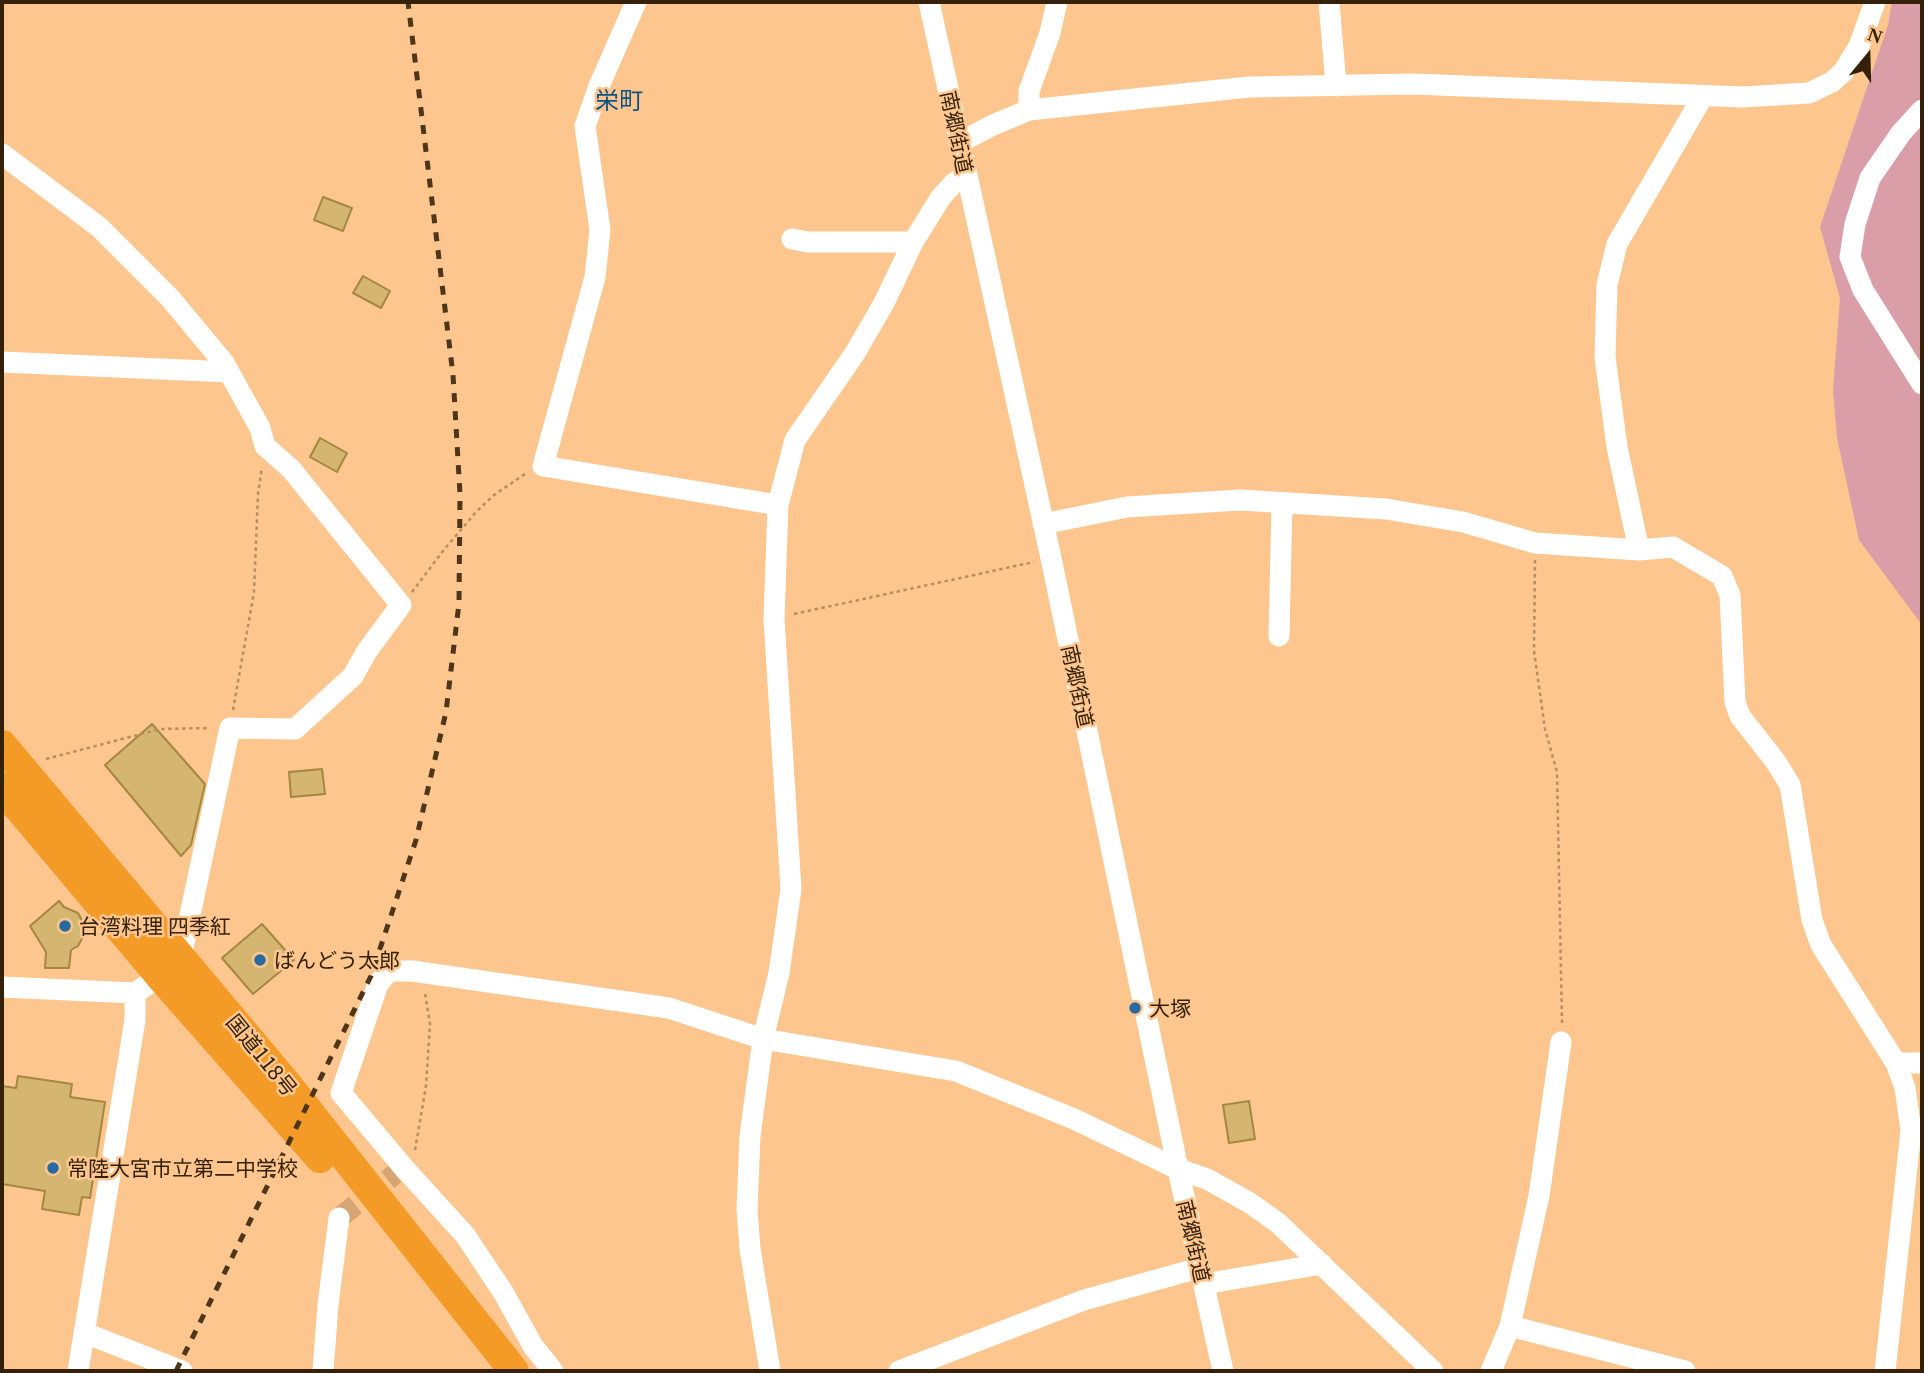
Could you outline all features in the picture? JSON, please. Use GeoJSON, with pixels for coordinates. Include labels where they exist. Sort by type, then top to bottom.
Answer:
{"type":"FeatureCollection","features":[{"type":"Feature","properties":{"kind":"highway","name":"国道118号"},"geometry":{"type":"LineString","coordinates":[[6,767],[314,1136],[500,1351],[514,1371]]}},
{"type":"Feature","properties":{"kind":"highway","name":"国道118号"},"geometry":{"type":"LineString","coordinates":[[314,1136],[491,1371]]}},
{"type":"Feature","properties":{"kind":"street"},"geometry":{"type":"LineString","coordinates":[[636,2],[599,86],[585,126],[600,230],[594,277],[543,466],[778,505]]}},
{"type":"Feature","properties":{"kind":"street","name":"南郷街道"},"geometry":{"type":"LineString","coordinates":[[929,2],[1051,558],[1178,1169],[1223,1371]]}},
{"type":"Feature","properties":{"kind":"street"},"geometry":{"type":"LineString","coordinates":[[1029,110],[1029,91],[1050,33],[1057,2]]}},
{"type":"Feature","properties":{"kind":"street"},"geometry":{"type":"LineString","coordinates":[[1329,2],[1336,86]]}},
{"type":"Feature","properties":{"kind":"street"},"geometry":{"type":"LineString","coordinates":[[959,143],[1029,110],[1249,87],[1413,84],[1743,97],[1809,93],[1832,82],[1844,71],[1859,46],[1875,2]]}},
{"type":"Feature","properties":{"kind":"street"},"geometry":{"type":"LineString","coordinates":[[1639,550],[1617,447],[1605,357],[1607,285],[1617,244],[1703,96]]}},
{"type":"Feature","properties":{"kind":"street"},"geometry":{"type":"LineString","coordinates":[[1922,110],[1901,133],[1870,178],[1855,224],[1850,257],[1863,290],[1922,384]]}},
{"type":"Feature","properties":{"kind":"street"},"geometry":{"type":"LineString","coordinates":[[2,154],[99,227],[170,298],[229,372],[260,428],[265,446],[290,469],[401,605],[367,651],[353,676],[295,729],[230,728],[171,966],[135,993],[2,986]]}},
{"type":"Feature","properties":{"kind":"street"},"geometry":{"type":"LineString","coordinates":[[770,1371],[747,1210],[750,1136],[762,1039],[779,973],[790,889],[774,619],[778,505],[795,440],[855,353],[941,197],[966,175]]}},
{"type":"Feature","properties":{"kind":"street"},"geometry":{"type":"LineString","coordinates":[[792,239],[820,242],[914,242]]}},
{"type":"Feature","properties":{"kind":"street"},"geometry":{"type":"LineString","coordinates":[[2,362],[229,372]]}},
{"type":"Feature","properties":{"kind":"street"},"geometry":{"type":"LineString","coordinates":[[1043,524],[1127,507],[1240,500],[1386,509],[1463,522],[1535,543],[1639,550],[1673,547],[1722,576],[1730,595],[1735,702],[1740,716],[1776,762],[1790,785],[1812,920],[1821,945],[1896,1063],[1905,1088],[1911,1130],[1885,1371]]}},
{"type":"Feature","properties":{"kind":"street"},"geometry":{"type":"LineString","coordinates":[[1279,636],[1282,503]]}},
{"type":"Feature","properties":{"kind":"street"},"geometry":{"type":"LineString","coordinates":[[553,1371],[533,1346],[503,1292],[465,1235],[403,1173],[341,1093],[377,984],[389,971],[422,973],[669,1009],[762,1039],[956,1071],[1074,1119],[1178,1169],[1207,1179],[1250,1203],[1278,1223],[1433,1371]]}},
{"type":"Feature","properties":{"kind":"street"},"geometry":{"type":"LineString","coordinates":[[78,1371],[135,1020],[135,993]]}},
{"type":"Feature","properties":{"kind":"street"},"geometry":{"type":"LineString","coordinates":[[1491,1371],[1510,1325],[1539,1196],[1561,1042]]}},
{"type":"Feature","properties":{"kind":"street"},"geometry":{"type":"LineString","coordinates":[[1896,1063],[1922,1063]]}},
{"type":"Feature","properties":{"kind":"street"},"geometry":{"type":"LineString","coordinates":[[323,1371],[339,1218]]}},
{"type":"Feature","properties":{"kind":"street"},"geometry":{"type":"LineString","coordinates":[[899,1371],[1084,1300],[1202,1276],[1322,1264]]}},
{"type":"Feature","properties":{"kind":"street"},"geometry":{"type":"LineString","coordinates":[[1510,1325],[1611,1363],[1685,1371]]}},
{"type":"Feature","properties":{"kind":"street"},"geometry":{"type":"LineString","coordinates":[[85,1333],[182,1371]]}},
{"type":"Feature","properties":{"kind":"path"},"geometry":{"type":"LineString","coordinates":[[6,767],[160,729],[230,728],[254,593],[258,494],[265,446]]}},
{"type":"Feature","properties":{"kind":"path"},"geometry":{"type":"LineString","coordinates":[[401,605],[476,512],[518,477],[543,466]]}},
{"type":"Feature","properties":{"kind":"path"},"geometry":{"type":"LineString","coordinates":[[1535,543],[1534,651],[1545,729],[1557,772],[1561,1042]]}},
{"type":"Feature","properties":{"kind":"path"},"geometry":{"type":"LineString","coordinates":[[774,619],[1051,558]]}},
{"type":"Feature","properties":{"kind":"path"},"geometry":{"type":"LineString","coordinates":[[403,1173],[426,1086],[430,1024],[422,973]]}},
{"type":"Feature","properties":{"kind":"shaded area"},"geometry":{"type":"Polygon","coordinates":[[[1892,2],[1922,2],[1922,625],[1859,540],[1837,438],[1833,390],[1840,298],[1820,227],[1888,25],[1892,2]]]}},
{"type":"Feature","properties":{"kind":"building"},"geometry":{"type":"Polygon","coordinates":[[[323,197],[352,208],[343,231],[314,220],[323,197]]]}},
{"type":"Feature","properties":{"kind":"building"},"geometry":{"type":"Polygon","coordinates":[[[363,276],[390,291],[381,308],[353,293],[363,276]]]}},
{"type":"Feature","properties":{"kind":"building"},"geometry":{"type":"Polygon","coordinates":[[[320,438],[347,453],[337,472],[310,457],[320,438]]]}},
{"type":"Feature","properties":{"kind":"building"},"geometry":{"type":"Polygon","coordinates":[[[152,724],[205,784],[191,845],[181,856],[105,765],[152,724]]]}},
{"type":"Feature","properties":{"kind":"building"},"geometry":{"type":"Polygon","coordinates":[[[322,769],[325,794],[291,797],[289,772],[322,769]]]}},
{"type":"Feature","properties":{"kind":"building"},"geometry":{"type":"Polygon","coordinates":[[[59,901],[64,907],[78,913],[85,926],[85,933],[78,946],[71,950],[69,968],[45,968],[46,952],[30,926],[59,901]]]}},
{"type":"Feature","properties":{"kind":"building"},"geometry":{"type":"Polygon","coordinates":[[[262,924],[294,960],[253,994],[222,958],[262,924]]]}},
{"type":"Feature","properties":{"kind":"building"},"geometry":{"type":"Polygon","coordinates":[[[18,1076],[72,1084],[70,1097],[105,1102],[90,1198],[82,1197],[79,1215],[42,1209],[45,1191],[2,1184],[2,1086],[16,1088],[18,1076]]]}},
{"type":"Feature","properties":{"kind":"building"},"geometry":{"type":"Polygon","coordinates":[[[1249,1101],[1255,1139],[1229,1143],[1223,1105],[1249,1101]]]}},
{"type":"Feature","properties":{"kind":"tunnel"},"geometry":{"type":"LineString","coordinates":[[339,1218],[395,1174]]}},
{"type":"Feature","properties":{"kind":"railway"},"geometry":{"type":"LineString","coordinates":[[176,1371],[371,976],[416,840],[446,712],[459,603],[460,494],[453,375],[408,2]]}},
{"type":"Feature","properties":{"kind":"place","name":"台湾料理 四季紅"},"geometry":{"type":"Point","coordinates":[65,926]}},
{"type":"Feature","properties":{"kind":"place","name":"ばんどう太郎"},"geometry":{"type":"Point","coordinates":[260,960]}},
{"type":"Feature","properties":{"kind":"place","name":"大塚"},"geometry":{"type":"Point","coordinates":[1135,1008]}},
{"type":"Feature","properties":{"kind":"place","name":"常陸大宮市立第二中学校"},"geometry":{"type":"Point","coordinates":[53,1168]}},
{"type":"Feature","properties":{"kind":"district","name":"栄町"},"geometry":{"type":"Point","coordinates":[619,100]}}]}
